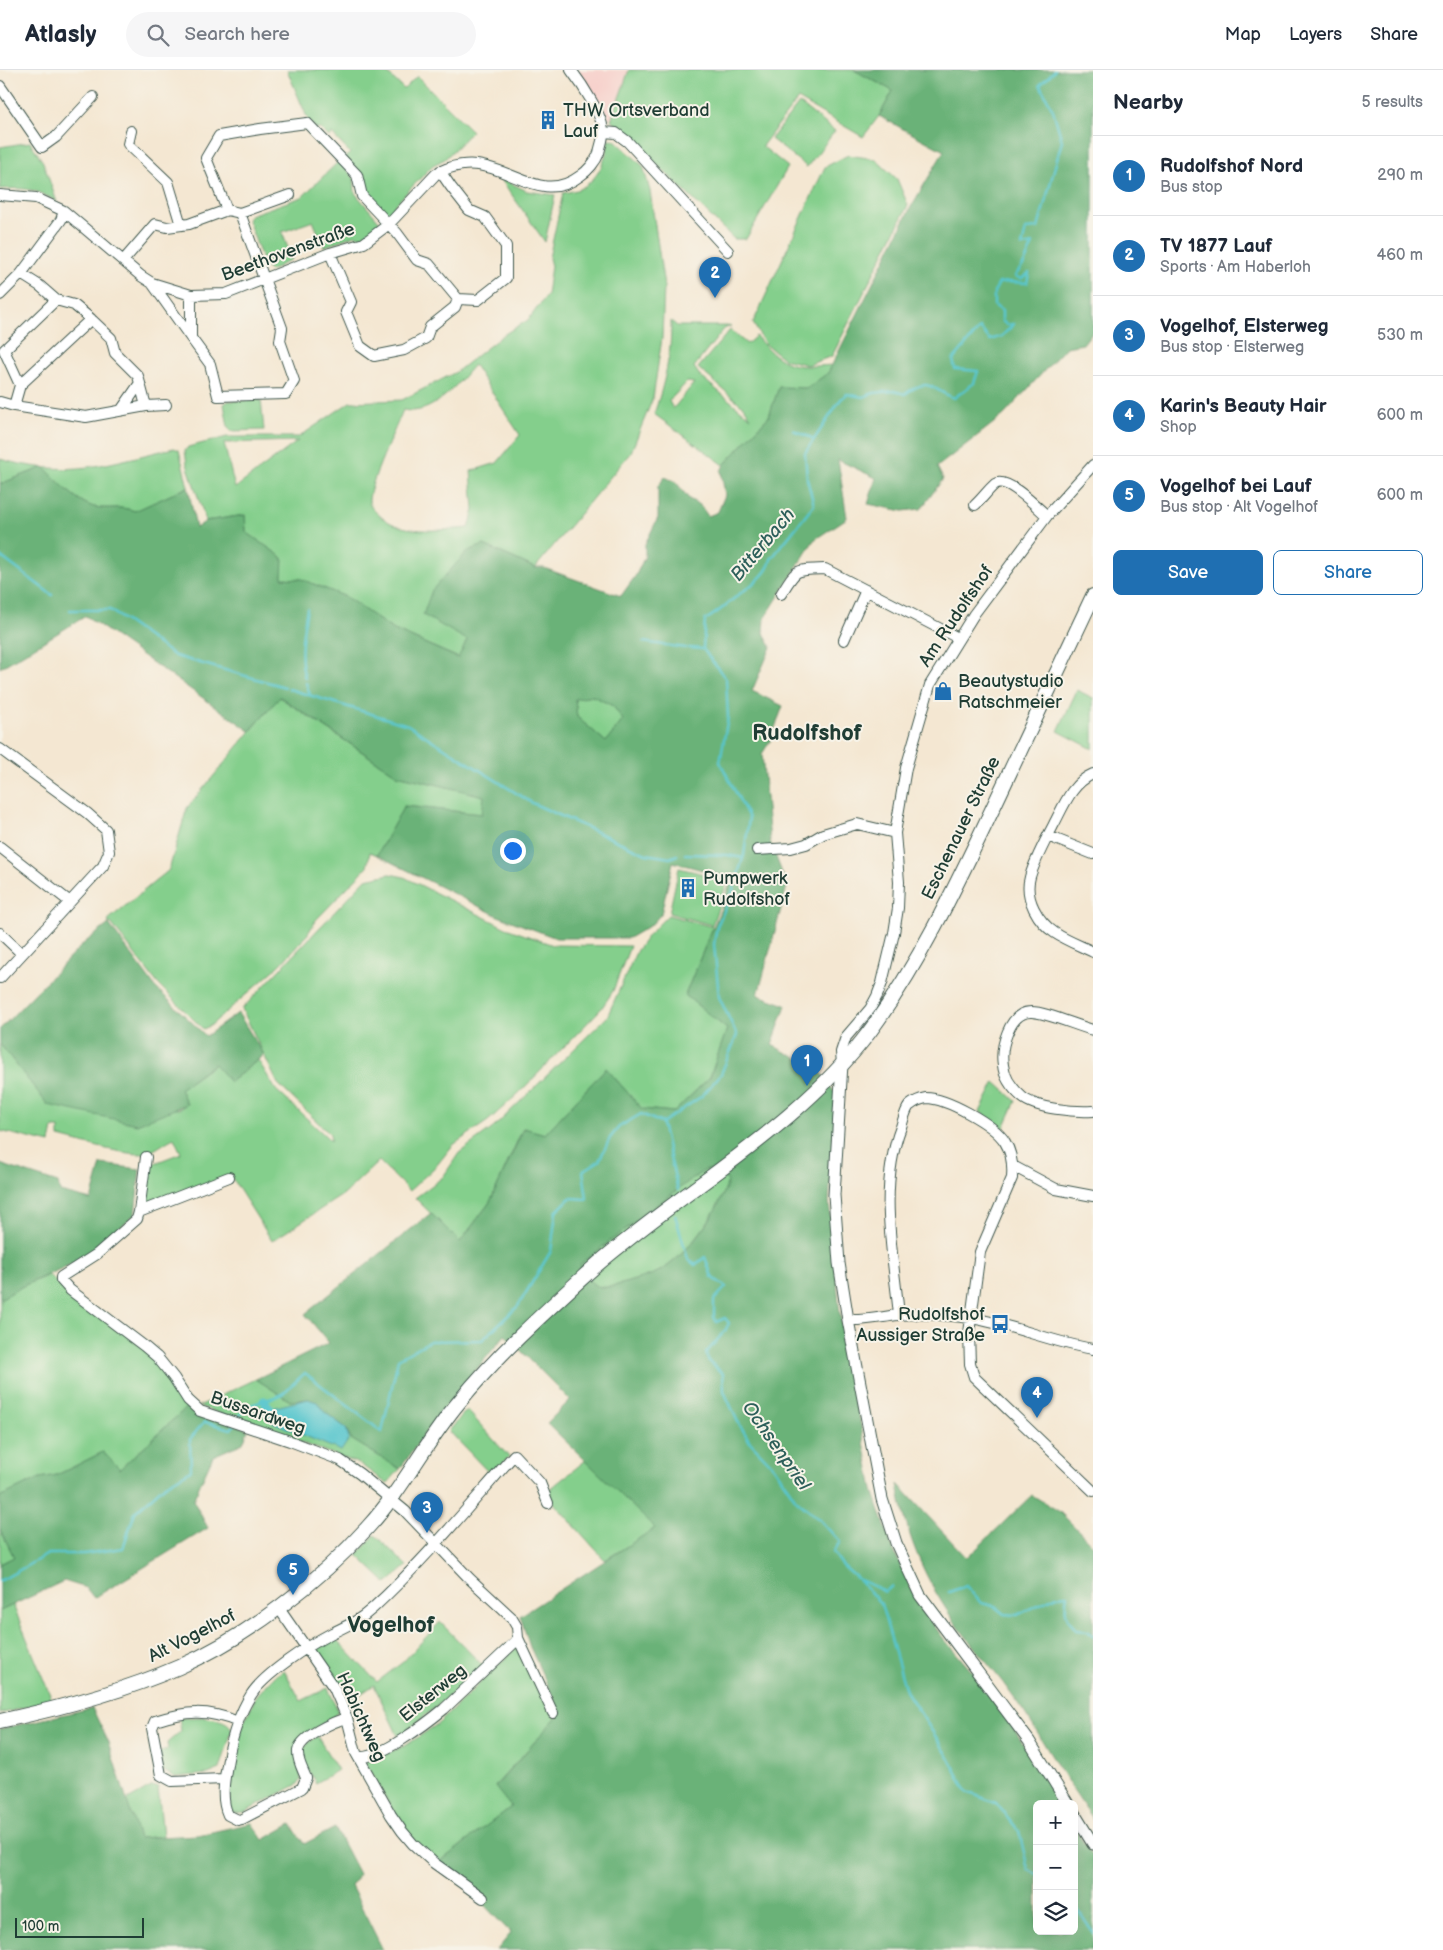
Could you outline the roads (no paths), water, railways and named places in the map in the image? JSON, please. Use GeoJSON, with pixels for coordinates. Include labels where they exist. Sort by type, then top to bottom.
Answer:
{"type":"FeatureCollection","features":[{"type":"Feature","properties":{"kind":"main road","name":"Eschenauer Straße"},"geometry":{"type":"LineString","coordinates":[[391,1499],[434,1434],[480,1377],[504,1351],[595,1266],[669,1207],[744,1152],[808,1098],[842,1064],[867,1034],[899,990],[963,872],[1093,596]]}},
{"type":"Feature","properties":{"kind":"main road","name":"Alt Vogelhof"},"geometry":{"type":"LineString","coordinates":[[0,1721],[99,1697],[183,1665],[232,1640],[316,1577],[371,1527],[391,1499]]}},
{"type":"Feature","properties":{"kind":"street"},"geometry":{"type":"LineString","coordinates":[[571,70],[595,106],[604,132],[616,133],[628,142],[728,251]]}},
{"type":"Feature","properties":{"kind":"street"},"geometry":{"type":"LineString","coordinates":[[0,86],[42,147],[56,137],[93,97]]}},
{"type":"Feature","properties":{"kind":"street"},"geometry":{"type":"LineString","coordinates":[[227,210],[206,158],[219,136],[307,123],[356,175],[362,196],[389,224],[417,260],[429,264],[458,299],[478,300],[506,278],[506,246],[485,217],[469,210],[440,171]]}},
{"type":"Feature","properties":{"kind":"street"},"geometry":{"type":"LineString","coordinates":[[131,131],[128,144],[168,182],[181,225]]}},
{"type":"Feature","properties":{"kind":"street","name":"Beethovenstraße"},"geometry":{"type":"LineString","coordinates":[[0,195],[36,198],[64,211],[152,283],[191,295],[226,294],[330,253],[364,243],[389,224],[440,171],[465,164],[487,166],[533,185],[547,187],[573,182],[585,173],[598,157],[604,132]]}},
{"type":"Feature","properties":{"kind":"street"},"geometry":{"type":"LineString","coordinates":[[123,261],[155,224],[167,227],[189,224],[227,210],[240,213],[290,195]]}},
{"type":"Feature","properties":{"kind":"street"},"geometry":{"type":"LineString","coordinates":[[0,295],[22,274],[61,220],[64,211]]}},
{"type":"Feature","properties":{"kind":"street"},"geometry":{"type":"LineString","coordinates":[[152,283],[210,364],[218,396],[286,394],[294,381],[280,341],[282,328],[240,213]]}},
{"type":"Feature","properties":{"kind":"street"},"geometry":{"type":"LineString","coordinates":[[330,253],[351,302],[346,312],[360,346],[374,356],[404,350],[426,338],[430,327],[455,307],[458,299]]}},
{"type":"Feature","properties":{"kind":"street"},"geometry":{"type":"LineString","coordinates":[[22,274],[56,300],[74,306],[111,338],[115,352],[138,376],[146,406]]}},
{"type":"Feature","properties":{"kind":"street"},"geometry":{"type":"LineString","coordinates":[[191,295],[191,338]]}},
{"type":"Feature","properties":{"kind":"street"},"geometry":{"type":"LineString","coordinates":[[20,385],[4,350],[56,300]]}},
{"type":"Feature","properties":{"kind":"street"},"geometry":{"type":"LineString","coordinates":[[14,406],[20,385],[91,319]]}},
{"type":"Feature","properties":{"kind":"street"},"geometry":{"type":"LineString","coordinates":[[122,409],[140,383]]}},
{"type":"Feature","properties":{"kind":"street"},"geometry":{"type":"LineString","coordinates":[[0,402],[14,406],[86,417],[122,409],[166,405]]}},
{"type":"Feature","properties":{"kind":"street","name":"Am Rudolfshof"},"geometry":{"type":"LineString","coordinates":[[842,1064],[841,1052],[846,1037],[870,1009],[882,983],[894,933],[898,908],[899,882],[895,833],[906,768],[930,685],[974,614],[1048,516],[1093,465]]}},
{"type":"Feature","properties":{"kind":"street"},"geometry":{"type":"LineString","coordinates":[[975,505],[995,484],[1000,482],[1010,484],[1048,516]]}},
{"type":"Feature","properties":{"kind":"street"},"geometry":{"type":"LineString","coordinates":[[781,594],[794,573],[803,570],[824,569],[958,638]]}},
{"type":"Feature","properties":{"kind":"street"},"geometry":{"type":"LineString","coordinates":[[844,640],[866,590]]}},
{"type":"Feature","properties":{"kind":"street"},"geometry":{"type":"LineString","coordinates":[[0,750],[87,812],[106,830],[109,852],[103,866],[0,978]]}},
{"type":"Feature","properties":{"kind":"street"},"geometry":{"type":"LineString","coordinates":[[1093,774],[1072,790],[1029,877],[1029,890],[1033,908],[1042,922],[1056,934],[1093,952]]}},
{"type":"Feature","properties":{"kind":"street"},"geometry":{"type":"LineString","coordinates":[[757,850],[791,848],[806,844],[823,834],[857,824],[895,833]]}},
{"type":"Feature","properties":{"kind":"street"},"geometry":{"type":"LineString","coordinates":[[1048,836],[1093,854]]}},
{"type":"Feature","properties":{"kind":"street"},"geometry":{"type":"LineString","coordinates":[[0,847],[70,902]]}},
{"type":"Feature","properties":{"kind":"street"},"geometry":{"type":"LineString","coordinates":[[0,933],[22,953]]}},
{"type":"Feature","properties":{"kind":"street"},"geometry":{"type":"LineString","coordinates":[[1093,1030],[1029,1011],[1011,1024],[1004,1045],[1002,1065],[1008,1080],[1024,1099],[1040,1106],[1093,1111]]}},
{"type":"Feature","properties":{"kind":"street"},"geometry":{"type":"LineString","coordinates":[[842,1064],[834,1194],[839,1263],[882,1499],[904,1563],[925,1602],[1029,1741],[1066,1800]]}},
{"type":"Feature","properties":{"kind":"street"},"geometry":{"type":"LineString","coordinates":[[899,1315],[888,1198],[894,1146],[908,1107],[916,1101],[925,1098],[939,1100],[965,1112],[991,1128],[1004,1140],[1013,1166],[1012,1178],[980,1252],[970,1318],[969,1356],[974,1377],[1093,1491]]}},
{"type":"Feature","properties":{"kind":"street"},"geometry":{"type":"LineString","coordinates":[[146,1157],[139,1212],[228,1177]]}},
{"type":"Feature","properties":{"kind":"street"},"geometry":{"type":"LineString","coordinates":[[1013,1166],[1056,1190],[1093,1196]]}},
{"type":"Feature","properties":{"kind":"street","name":"Bussardweg"},"geometry":{"type":"LineString","coordinates":[[139,1212],[137,1219],[97,1254],[61,1277],[70,1290],[157,1357],[174,1378],[188,1400],[200,1411],[340,1460],[391,1499]]}},
{"type":"Feature","properties":{"kind":"street"},"geometry":{"type":"LineString","coordinates":[[848,1320],[933,1314],[970,1318],[1000,1324],[1065,1345],[1093,1349]]}},
{"type":"Feature","properties":{"kind":"street"},"geometry":{"type":"LineString","coordinates":[[347,1718],[330,1724],[301,1745],[298,1751],[299,1759],[306,1778],[302,1788],[242,1819],[238,1820],[230,1817],[226,1810],[224,1780],[230,1748],[238,1722],[251,1694],[258,1686],[277,1669],[307,1649],[332,1633],[360,1620],[436,1542],[514,1455],[540,1483],[548,1503]]}},
{"type":"Feature","properties":{"kind":"street"},"geometry":{"type":"LineString","coordinates":[[391,1499],[515,1622],[518,1627],[518,1638],[553,1712]]}},
{"type":"Feature","properties":{"kind":"street","name":"Habichtweg"},"geometry":{"type":"LineString","coordinates":[[278,1606],[334,1688],[347,1718],[356,1753],[391,1815],[414,1844],[451,1876],[483,1898]]}},
{"type":"Feature","properties":{"kind":"street","name":"Elsterweg"},"geometry":{"type":"LineString","coordinates":[[359,1757],[373,1755],[431,1720],[511,1647],[518,1638]]}},
{"type":"Feature","properties":{"kind":"street"},"geometry":{"type":"LineString","coordinates":[[224,1780],[167,1780],[161,1775],[152,1728],[155,1721],[189,1712],[213,1713],[238,1722]]}},
{"type":"Feature","properties":{"kind":"street"},"geometry":{"type":"LineString","coordinates":[[1078,1820],[1093,1844]]}},
{"type":"Feature","properties":{"kind":"water"},"geometry":{"type":"Polygon","coordinates":[[[308,1399],[317,1402],[327,1414],[346,1428],[349,1439],[341,1451],[272,1422],[270,1417],[276,1407],[308,1399]]]}},
{"type":"Feature","properties":{"kind":"waterway","name":"Bitterbach"},"geometry":{"type":"LineString","coordinates":[[662,1123],[702,1096],[721,1074],[737,1035],[719,997],[714,944],[717,926],[732,893],[744,855],[749,818],[720,762],[728,717],[726,679],[703,649],[705,620],[722,609],[762,576],[771,559],[814,505],[807,479],[805,453],[841,399],[847,394],[863,397],[874,393],[894,391],[905,394],[925,385],[954,398],[974,383],[978,371],[955,369],[953,360],[980,328],[990,340],[1002,336],[1014,324],[1007,325],[1002,321],[1002,311],[994,305],[994,292],[999,283],[1027,283],[1029,273],[1021,279],[1015,276],[1024,264],[1033,244],[1022,246],[1026,229],[1038,228],[1062,141],[1053,110],[1040,85],[1055,70]]}},
{"type":"Feature","properties":{"kind":"waterway"},"geometry":{"type":"LineString","coordinates":[[793,430],[814,439]]}},
{"type":"Feature","properties":{"kind":"waterway"},"geometry":{"type":"LineString","coordinates":[[0,556],[52,595]]}},
{"type":"Feature","properties":{"kind":"waterway"},"geometry":{"type":"LineString","coordinates":[[305,678],[302,652],[307,609]]}},
{"type":"Feature","properties":{"kind":"waterway"},"geometry":{"type":"LineString","coordinates":[[70,610],[110,610],[175,656],[285,687]]}},
{"type":"Feature","properties":{"kind":"waterway"},"geometry":{"type":"LineString","coordinates":[[643,642],[686,648]]}},
{"type":"Feature","properties":{"kind":"waterway"},"geometry":{"type":"LineString","coordinates":[[689,648],[703,649]]}},
{"type":"Feature","properties":{"kind":"waterway"},"geometry":{"type":"LineString","coordinates":[[306,683],[310,695]]}},
{"type":"Feature","properties":{"kind":"waterway"},"geometry":{"type":"LineString","coordinates":[[289,689],[408,725],[532,803],[646,854],[670,858],[677,855]]}},
{"type":"Feature","properties":{"kind":"waterway"},"geometry":{"type":"LineString","coordinates":[[685,854],[727,855],[743,858]]}},
{"type":"Feature","properties":{"kind":"waterway","name":"Bitterbach"},"geometry":{"type":"LineString","coordinates":[[237,1420],[245,1407],[281,1395],[305,1373],[382,1432],[398,1359],[430,1341],[482,1340],[518,1306],[551,1251],[556,1212],[570,1198],[587,1199],[583,1171],[599,1161],[610,1138],[619,1127],[641,1114],[662,1123]]}},
{"type":"Feature","properties":{"kind":"waterway","name":"Ochsenpriel"},"geometry":{"type":"LineString","coordinates":[[662,1124],[678,1190]]}},
{"type":"Feature","properties":{"kind":"waterway","name":"Ochsenpriel"},"geometry":{"type":"LineString","coordinates":[[675,1215],[688,1259],[695,1265],[705,1257],[712,1277],[726,1287],[714,1300],[714,1317],[716,1322],[725,1318],[729,1323],[725,1331],[706,1353],[708,1360],[723,1374],[724,1391],[737,1420],[750,1442],[774,1467],[796,1500],[820,1520],[840,1542],[833,1552],[842,1565],[881,1604],[906,1691],[947,1754],[967,1792],[996,1803],[1019,1831],[1028,1869],[1033,1872]]}},
{"type":"Feature","properties":{"kind":"waterway"},"geometry":{"type":"LineString","coordinates":[[264,1401],[272,1412]]}},
{"type":"Feature","properties":{"kind":"waterway","name":"Bitterbach"},"geometry":{"type":"LineString","coordinates":[[0,1581],[48,1554],[84,1554],[123,1548],[135,1512],[164,1486],[191,1470],[190,1439],[204,1422],[231,1429],[234,1425]]}},
{"type":"Feature","properties":{"kind":"waterway"},"geometry":{"type":"LineString","coordinates":[[861,1580],[885,1592],[892,1586]]}},
{"type":"Feature","properties":{"kind":"waterway"},"geometry":{"type":"LineString","coordinates":[[949,1592],[966,1586],[981,1603],[994,1606],[1004,1614],[1017,1615],[1057,1596],[1067,1595],[1066,1614],[1070,1621],[1076,1630],[1088,1631],[1093,1636]]}},
{"type":"Feature","properties":{"kind":"waterway"},"geometry":{"type":"LineString","coordinates":[[1078,1910],[1093,1933]]}},
{"type":"Feature","properties":{"kind":"place","name":"THW Ortsverband Lauf"},"geometry":{"type":"Point","coordinates":[548,120]}},
{"type":"Feature","properties":{"kind":"place","name":"TV 1877 Lauf"},"geometry":{"type":"Point","coordinates":[715,298]}},
{"type":"Feature","properties":{"kind":"place","name":"Beautystudio Ratschmeier"},"geometry":{"type":"Point","coordinates":[943,691]}},
{"type":"Feature","properties":{"kind":"place","name":"Pumpwerk Rudolfshof"},"geometry":{"type":"Point","coordinates":[688,888]}},
{"type":"Feature","properties":{"kind":"place","name":"Rudolfshof Nord"},"geometry":{"type":"Point","coordinates":[807,1086]}},
{"type":"Feature","properties":{"kind":"place","name":"Rudolfshof Aussiger Straße"},"geometry":{"type":"Point","coordinates":[1000,1324]}},
{"type":"Feature","properties":{"kind":"place","name":"Karin's Beauty Hair"},"geometry":{"type":"Point","coordinates":[1037,1418]}},
{"type":"Feature","properties":{"kind":"place","name":"Vogelhof, Elsterweg"},"geometry":{"type":"Point","coordinates":[427,1533]}},
{"type":"Feature","properties":{"kind":"place","name":"Vogelhof bei Lauf"},"geometry":{"type":"Point","coordinates":[293,1595]}},
{"type":"Feature","properties":{"kind":"district","name":"Rudolfshof"},"geometry":{"type":"Point","coordinates":[807,733]}},
{"type":"Feature","properties":{"kind":"district","name":"Vogelhof"},"geometry":{"type":"Point","coordinates":[391,1625]}}]}
